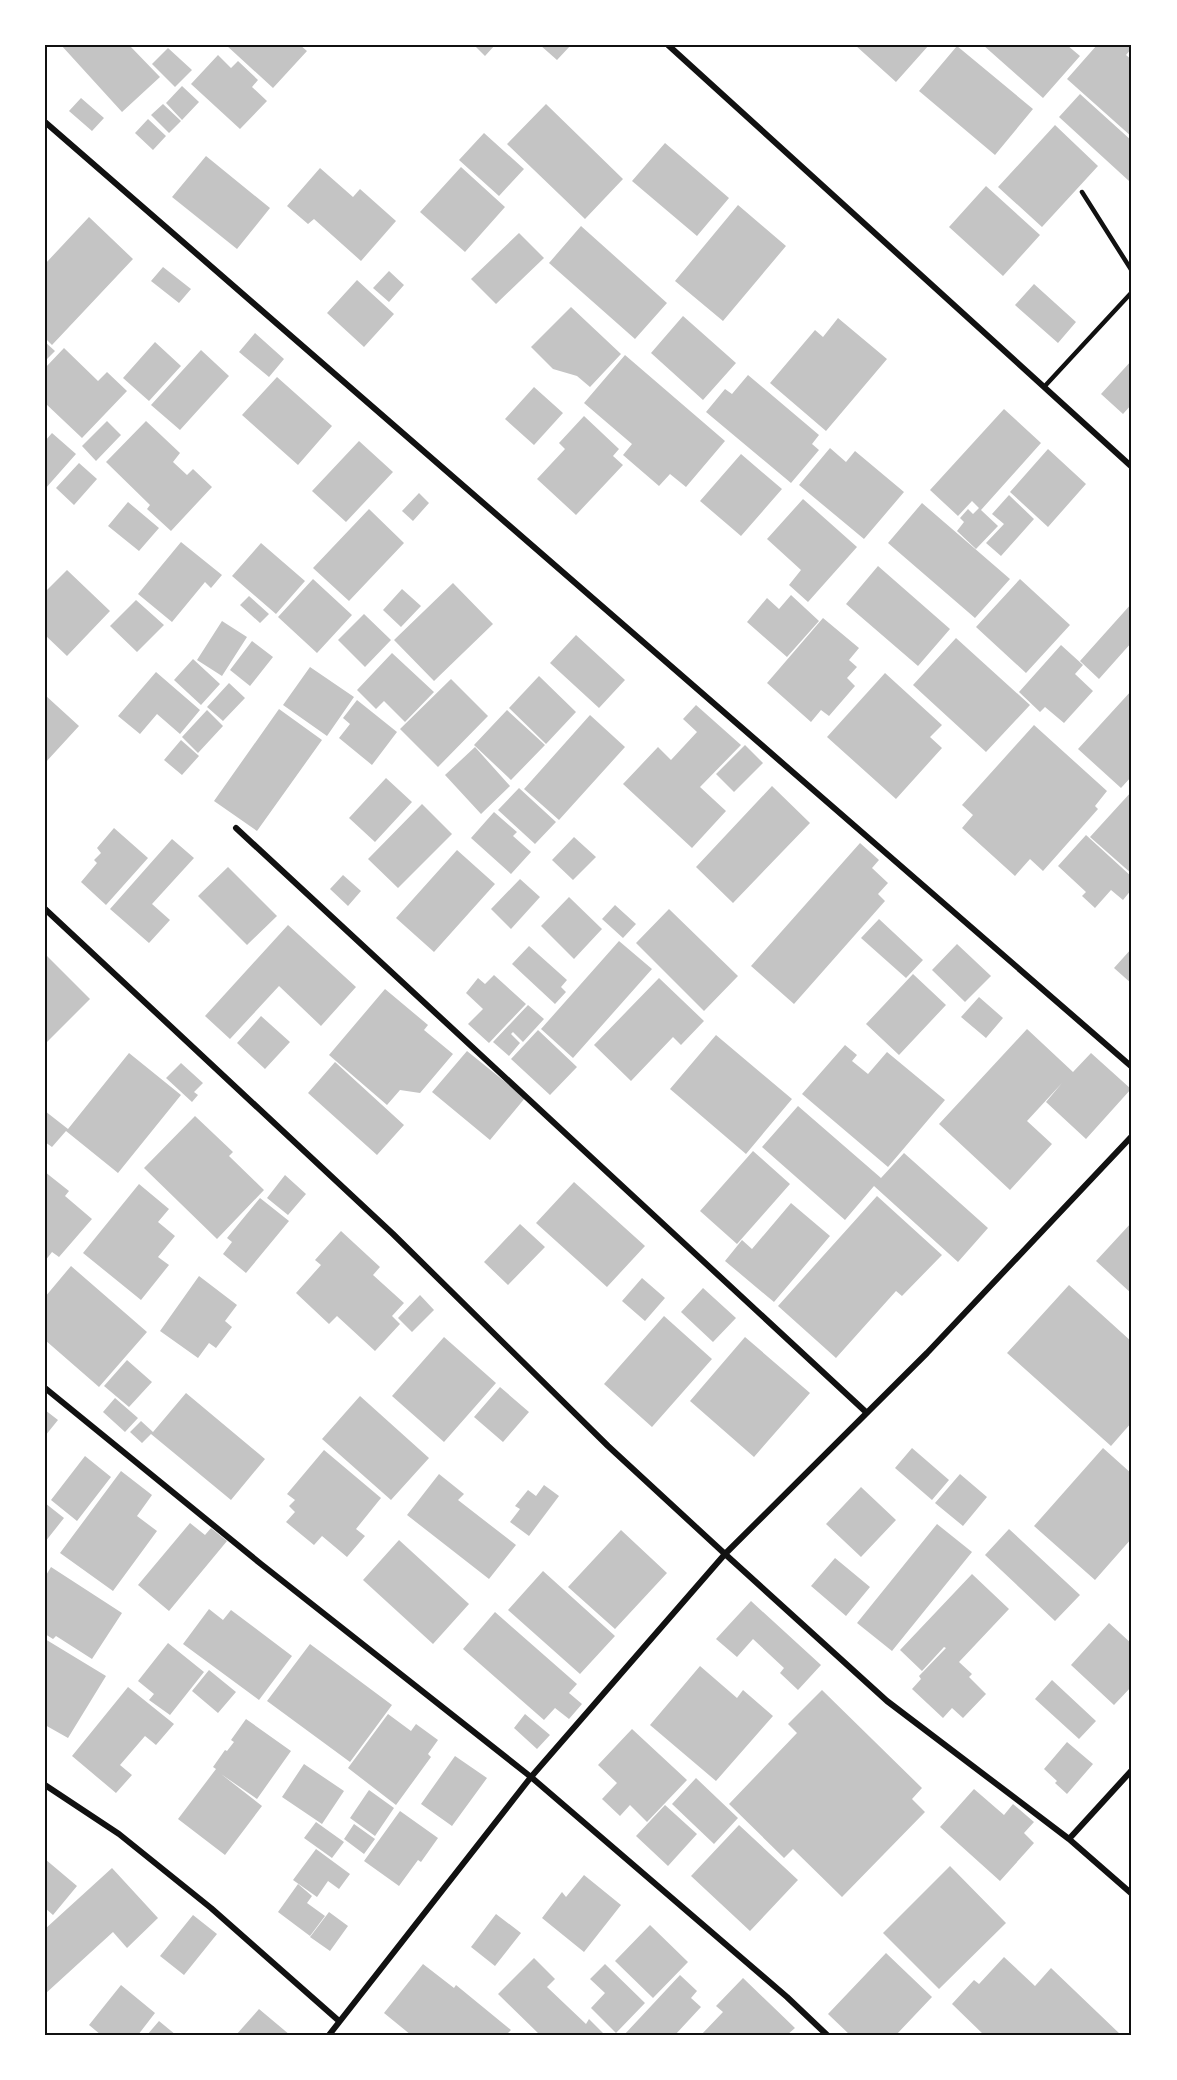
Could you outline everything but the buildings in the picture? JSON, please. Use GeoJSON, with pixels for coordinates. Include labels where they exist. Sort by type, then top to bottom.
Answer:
{"type":"FeatureCollection","features":[{"type":"Feature","properties":{"kind":"street"},"geometry":{"type":"LineString","coordinates":[[668,45],[1132,467]]}},
{"type":"Feature","properties":{"kind":"street"},"geometry":{"type":"LineString","coordinates":[[45,122],[1132,1067]]}},
{"type":"Feature","properties":{"kind":"street"},"geometry":{"type":"LineString","coordinates":[[236,828],[867,1413]]}},
{"type":"Feature","properties":{"kind":"street"},"geometry":{"type":"LineString","coordinates":[[45,909],[393,1233],[608,1446],[887,1701],[1069,1839],[1132,1894]]}},
{"type":"Feature","properties":{"kind":"street"},"geometry":{"type":"LineString","coordinates":[[329,2035],[531,1777],[725,1554],[927,1353],[1132,1136]]}},
{"type":"Feature","properties":{"kind":"street"},"geometry":{"type":"LineString","coordinates":[[45,1388],[261,1564],[531,1777],[787,1997],[827,2035]]}},
{"type":"Feature","properties":{"kind":"street"},"geometry":{"type":"LineString","coordinates":[[1069,1839],[1132,1770]]}},
{"type":"Feature","properties":{"kind":"street"},"geometry":{"type":"LineString","coordinates":[[45,1785],[128,1842],[211,1908],[339,2021]]}},
{"type":"Feature","properties":{"kind":"lane"},"geometry":{"type":"LineString","coordinates":[[1082,192],[1132,271]]}},
{"type":"Feature","properties":{"kind":"lane"},"geometry":{"type":"LineString","coordinates":[[1044,387],[1132,292]]}}]}
